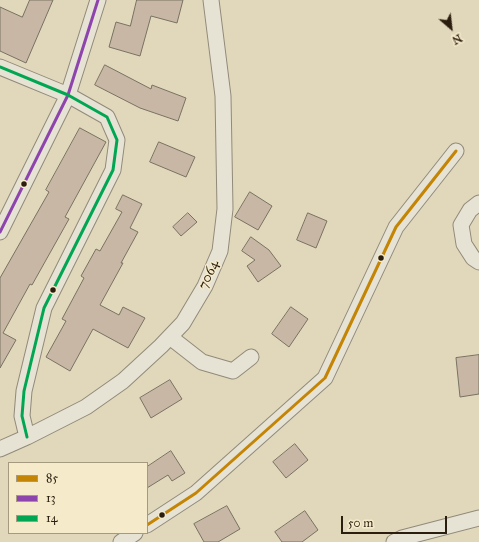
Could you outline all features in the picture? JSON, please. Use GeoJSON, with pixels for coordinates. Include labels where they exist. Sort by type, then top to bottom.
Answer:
{"type":"FeatureCollection","features":[{"type":"Feature","properties":{"kind":"street"},"geometry":{"type":"LineString","coordinates":[[0,232],[68,95],[98,0]]}},
{"type":"Feature","properties":{"kind":"street","name":"7064"},"geometry":{"type":"LineString","coordinates":[[0,449],[86,407],[123,381],[182,323],[205,286],[220,251],[225,209],[223,96],[211,0]]}},
{"type":"Feature","properties":{"kind":"street"},"geometry":{"type":"LineString","coordinates":[[0,67],[68,95],[107,117],[117,140],[112,170],[44,308],[24,391],[22,416],[27,437]]}},
{"type":"Feature","properties":{"kind":"street"},"geometry":{"type":"LineString","coordinates":[[148,524],[196,494],[325,378],[396,227],[456,151]]}},
{"type":"Feature","properties":{"kind":"street"},"geometry":{"type":"LineString","coordinates":[[479,204],[470,210],[461,226],[464,244],[473,258],[479,262]]}},
{"type":"Feature","properties":{"kind":"street"},"geometry":{"type":"LineString","coordinates":[[170,336],[202,362],[234,371],[251,357]]}},
{"type":"Feature","properties":{"kind":"street"},"geometry":{"type":"LineString","coordinates":[[394,542],[402,538],[479,518]]}},
{"type":"Feature","properties":{"kind":"street"},"geometry":{"type":"LineString","coordinates":[[122,542],[134,534]]}},
{"type":"Feature","properties":{"kind":"building"},"geometry":{"type":"Polygon","coordinates":[[[30,0],[53,0],[26,63],[0,51],[0,7],[22,17],[30,0]]]}},
{"type":"Feature","properties":{"kind":"building"},"geometry":{"type":"Polygon","coordinates":[[[137,0],[183,0],[177,23],[151,16],[140,56],[109,47],[116,22],[130,26],[137,0]]]}},
{"type":"Feature","properties":{"kind":"building"},"geometry":{"type":"Polygon","coordinates":[[[105,65],[151,89],[152,85],[186,98],[178,121],[140,108],[95,85],[105,65]]]}},
{"type":"Feature","properties":{"kind":"building"},"geometry":{"type":"Polygon","coordinates":[[[80,128],[106,142],[65,217],[69,219],[3,333],[16,340],[0,368],[0,278],[49,192],[46,190],[80,128]]]}},
{"type":"Feature","properties":{"kind":"building"},"geometry":{"type":"Polygon","coordinates":[[[159,142],[195,157],[186,177],[150,162],[159,142]]]}},
{"type":"Feature","properties":{"kind":"building"},"geometry":{"type":"Polygon","coordinates":[[[250,192],[272,206],[258,230],[235,217],[250,192]]]}},
{"type":"Feature","properties":{"kind":"building"},"geometry":{"type":"Polygon","coordinates":[[[123,195],[142,204],[130,228],[138,232],[100,305],[119,315],[123,307],[145,318],[128,348],[93,329],[70,371],[46,357],[66,321],[62,319],[84,278],[81,276],[96,249],[100,251],[122,212],[116,209],[123,195]]]}},
{"type":"Feature","properties":{"kind":"building"},"geometry":{"type":"Polygon","coordinates":[[[188,213],[197,222],[181,236],[173,227],[188,213]]]}},
{"type":"Feature","properties":{"kind":"building"},"geometry":{"type":"Polygon","coordinates":[[[308,213],[327,221],[316,248],[297,240],[308,213]]]}},
{"type":"Feature","properties":{"kind":"building"},"geometry":{"type":"Polygon","coordinates":[[[251,237],[269,250],[281,266],[258,282],[247,266],[255,260],[242,251],[251,237]]]}},
{"type":"Feature","properties":{"kind":"building"},"geometry":{"type":"Polygon","coordinates":[[[291,307],[308,319],[289,347],[272,334],[291,307]]]}},
{"type":"Feature","properties":{"kind":"building"},"geometry":{"type":"Polygon","coordinates":[[[479,355],[479,394],[460,397],[456,358],[479,355]]]}},
{"type":"Feature","properties":{"kind":"building"},"geometry":{"type":"Polygon","coordinates":[[[170,380],[182,399],[151,418],[140,398],[170,380]]]}},
{"type":"Feature","properties":{"kind":"building"},"geometry":{"type":"Polygon","coordinates":[[[295,444],[308,460],[286,478],[273,462],[295,444]]]}},
{"type":"Feature","properties":{"kind":"building"},"geometry":{"type":"Polygon","coordinates":[[[171,451],[185,473],[172,481],[168,475],[148,487],[148,466],[171,451]]]}},
{"type":"Feature","properties":{"kind":"building"},"geometry":{"type":"Polygon","coordinates":[[[227,506],[240,529],[218,542],[204,542],[194,524],[227,506]]]}},
{"type":"Feature","properties":{"kind":"building"},"geometry":{"type":"Polygon","coordinates":[[[305,511],[318,530],[302,542],[282,542],[275,532],[305,511]]]}},
{"type":"Feature","properties":{"kind":"transit line","name":"13"},"geometry":{"type":"LineString","coordinates":[[0,232],[68,95],[98,0]]}},
{"type":"Feature","properties":{"kind":"transit line","name":"14"},"geometry":{"type":"LineString","coordinates":[[0,67],[68,95],[107,117],[117,140],[113,170],[44,308],[24,391],[22,416],[27,437]]}},
{"type":"Feature","properties":{"kind":"transit line","name":"85"},"geometry":{"type":"LineString","coordinates":[[148,524],[196,493],[325,378],[396,227],[456,151]]}}]}
